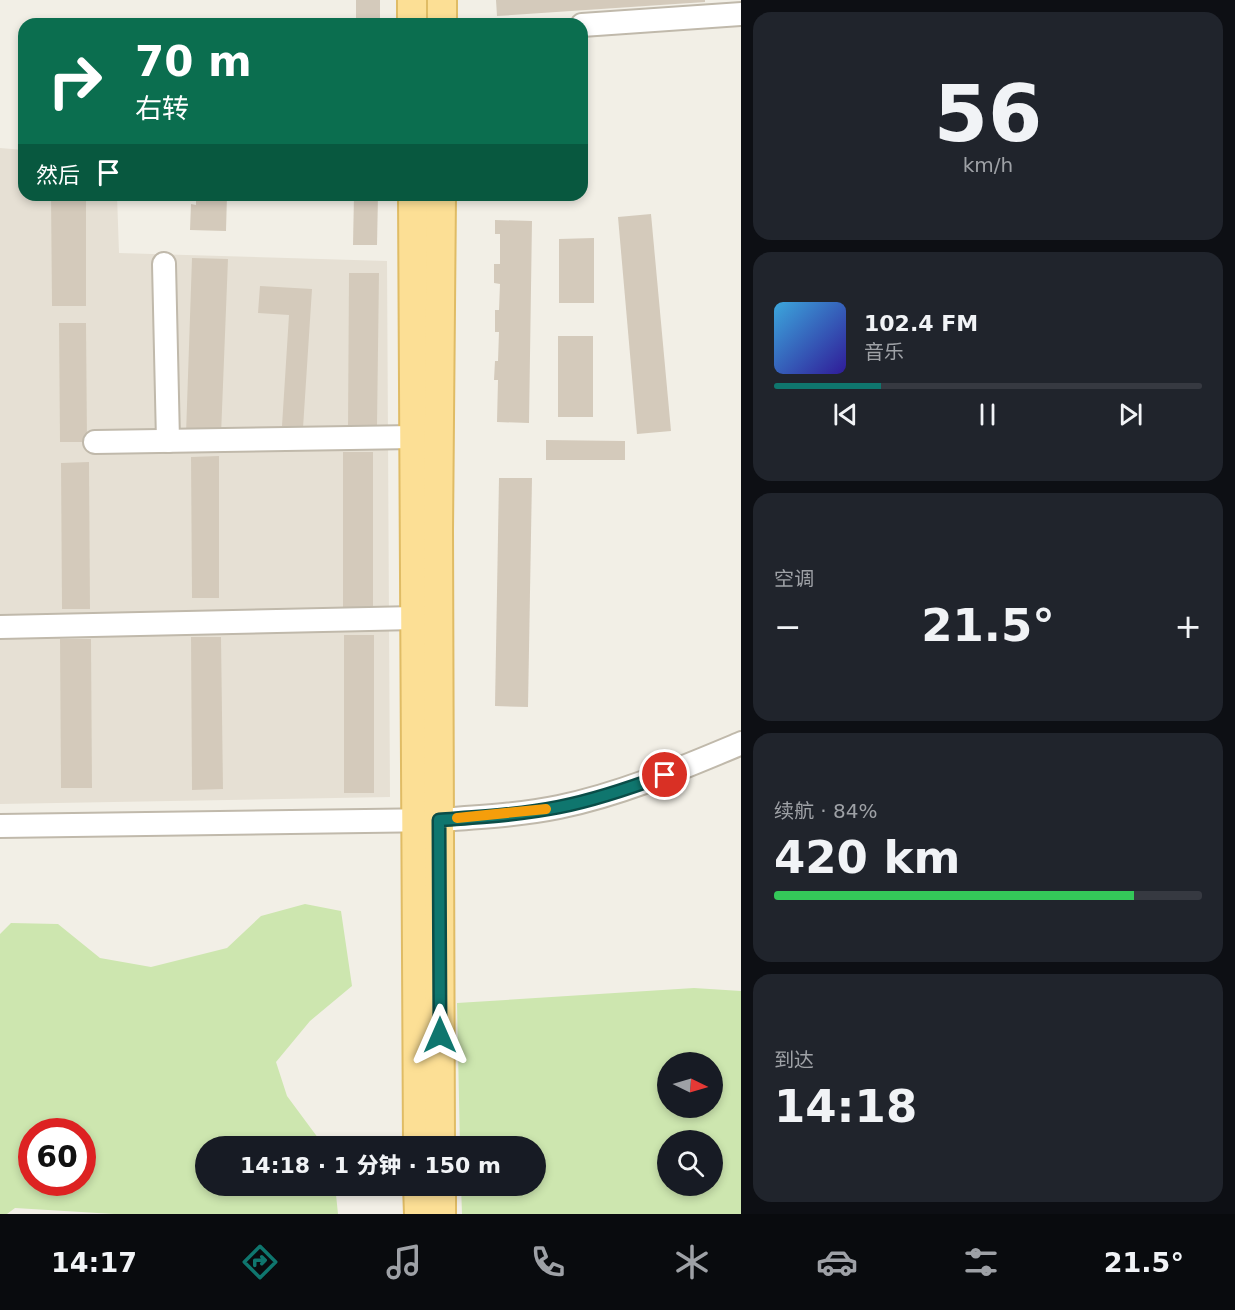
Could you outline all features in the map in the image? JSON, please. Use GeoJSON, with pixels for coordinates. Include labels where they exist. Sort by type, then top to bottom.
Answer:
{"type":"FeatureCollection","features":[{"type":"Feature","properties":{"kind":"main road"},"geometry":{"type":"LineString","coordinates":[[412,0],[412,18]]}},
{"type":"Feature","properties":{"kind":"main road"},"geometry":{"type":"LineString","coordinates":[[442,0],[442,18]]}},
{"type":"Feature","properties":{"kind":"main road"},"geometry":{"type":"LineString","coordinates":[[413,201],[415,618],[428,820],[440,1136]]}},
{"type":"Feature","properties":{"kind":"main road"},"geometry":{"type":"LineString","coordinates":[[418,1136],[428,820],[441,201]]}},
{"type":"Feature","properties":{"kind":"main road"},"geometry":{"type":"LineString","coordinates":[[418,1196],[419,1214]]}},
{"type":"Feature","properties":{"kind":"main road"},"geometry":{"type":"LineString","coordinates":[[441,1196],[441,1214]]}},
{"type":"Feature","properties":{"kind":"street"},"geometry":{"type":"LineString","coordinates":[[588,25],[741,14]]}},
{"type":"Feature","properties":{"kind":"street"},"geometry":{"type":"LineString","coordinates":[[164,264],[168,441]]}},
{"type":"Feature","properties":{"kind":"street"},"geometry":{"type":"LineString","coordinates":[[95,442],[414,436]]}},
{"type":"Feature","properties":{"kind":"street"},"geometry":{"type":"LineString","coordinates":[[0,627],[415,618]]}},
{"type":"Feature","properties":{"kind":"street"},"geometry":{"type":"LineString","coordinates":[[0,826],[428,820],[508,815],[617,792],[665,775],[741,743]]}},
{"type":"Feature","properties":{"kind":"shaded area"},"geometry":{"type":"Polygon","coordinates":[[[0,148],[18,150],[18,201],[117,201],[119,253],[387,261],[390,797],[0,804],[0,148]]]}},
{"type":"Feature","properties":{"kind":"green space"},"geometry":{"type":"Polygon","coordinates":[[[305,904],[341,911],[352,986],[310,1021],[276,1062],[287,1096],[317,1136],[195,1136],[195,1196],[336,1196],[338,1214],[114,1214],[15,1208],[7,1214],[0,1214],[0,934],[11,923],[58,924],[100,958],[151,967],[227,948],[261,916],[305,904]]]}},
{"type":"Feature","properties":{"kind":"green space"},"geometry":{"type":"Polygon","coordinates":[[[694,988],[741,991],[741,1214],[462,1214],[461,1196],[546,1196],[546,1136],[460,1136],[457,1003],[694,988]]]}},
{"type":"Feature","properties":{"kind":"building"},"geometry":{"type":"Polygon","coordinates":[[[356,0],[380,0],[380,18],[356,18],[356,0]]]}},
{"type":"Feature","properties":{"kind":"building"},"geometry":{"type":"Polygon","coordinates":[[[496,0],[705,0],[705,2],[497,16],[496,0]]]}},
{"type":"Feature","properties":{"kind":"building"},"geometry":{"type":"Polygon","coordinates":[[[51,201],[86,201],[86,306],[52,306],[51,201]]]}},
{"type":"Feature","properties":{"kind":"building"},"geometry":{"type":"Polygon","coordinates":[[[196,201],[227,201],[226,231],[190,230],[191,204],[196,205],[196,201]]]}},
{"type":"Feature","properties":{"kind":"building"},"geometry":{"type":"Polygon","coordinates":[[[354,201],[378,201],[377,245],[353,245],[354,201]]]}},
{"type":"Feature","properties":{"kind":"building"},"geometry":{"type":"Polygon","coordinates":[[[651,214],[671,431],[637,434],[618,217],[651,214]]]}},
{"type":"Feature","properties":{"kind":"building"},"geometry":{"type":"Polygon","coordinates":[[[495,220],[532,221],[529,423],[497,422],[498,380],[494,380],[495,361],[498,361],[499,332],[495,332],[495,310],[499,310],[500,284],[494,283],[494,264],[500,264],[500,234],[495,234],[495,220]]]}},
{"type":"Feature","properties":{"kind":"building"},"geometry":{"type":"Polygon","coordinates":[[[594,238],[594,303],[559,303],[559,239],[594,238]]]}},
{"type":"Feature","properties":{"kind":"building"},"geometry":{"type":"Polygon","coordinates":[[[192,258],[228,259],[221,435],[186,434],[192,258]]]}},
{"type":"Feature","properties":{"kind":"building"},"geometry":{"type":"Polygon","coordinates":[[[349,273],[379,273],[377,426],[348,426],[349,273]]]}},
{"type":"Feature","properties":{"kind":"building"},"geometry":{"type":"Polygon","coordinates":[[[260,286],[312,289],[303,428],[282,426],[289,315],[258,313],[260,286]]]}},
{"type":"Feature","properties":{"kind":"building"},"geometry":{"type":"Polygon","coordinates":[[[59,323],[86,323],[87,442],[60,442],[59,323]]]}},
{"type":"Feature","properties":{"kind":"building"},"geometry":{"type":"Polygon","coordinates":[[[558,336],[593,336],[593,417],[558,417],[558,336]]]}},
{"type":"Feature","properties":{"kind":"building"},"geometry":{"type":"Polygon","coordinates":[[[546,440],[625,441],[625,460],[546,460],[546,440]]]}},
{"type":"Feature","properties":{"kind":"building"},"geometry":{"type":"Polygon","coordinates":[[[343,452],[373,452],[373,610],[343,610],[343,452]]]}},
{"type":"Feature","properties":{"kind":"building"},"geometry":{"type":"Polygon","coordinates":[[[219,456],[219,598],[192,598],[191,457],[219,456]]]}},
{"type":"Feature","properties":{"kind":"building"},"geometry":{"type":"Polygon","coordinates":[[[89,462],[90,609],[62,609],[61,463],[89,462]]]}},
{"type":"Feature","properties":{"kind":"building"},"geometry":{"type":"Polygon","coordinates":[[[499,478],[532,478],[528,707],[495,706],[499,478]]]}},
{"type":"Feature","properties":{"kind":"building"},"geometry":{"type":"Polygon","coordinates":[[[344,635],[374,635],[374,793],[344,793],[344,635]]]}},
{"type":"Feature","properties":{"kind":"building"},"geometry":{"type":"Polygon","coordinates":[[[191,637],[221,637],[223,789],[192,790],[191,637]]]}},
{"type":"Feature","properties":{"kind":"building"},"geometry":{"type":"Polygon","coordinates":[[[60,639],[91,639],[92,788],[61,788],[60,639]]]}},
{"type":"Feature","properties":{"kind":"slow traffic"},"geometry":{"type":"LineString","coordinates":[[457,818],[508,815],[546,809]]}},
{"type":"Feature","properties":{"kind":"route"},"geometry":{"type":"LineString","coordinates":[[440,1035],[439,820],[508,815],[558,807],[617,792],[665,775]]}}]}
